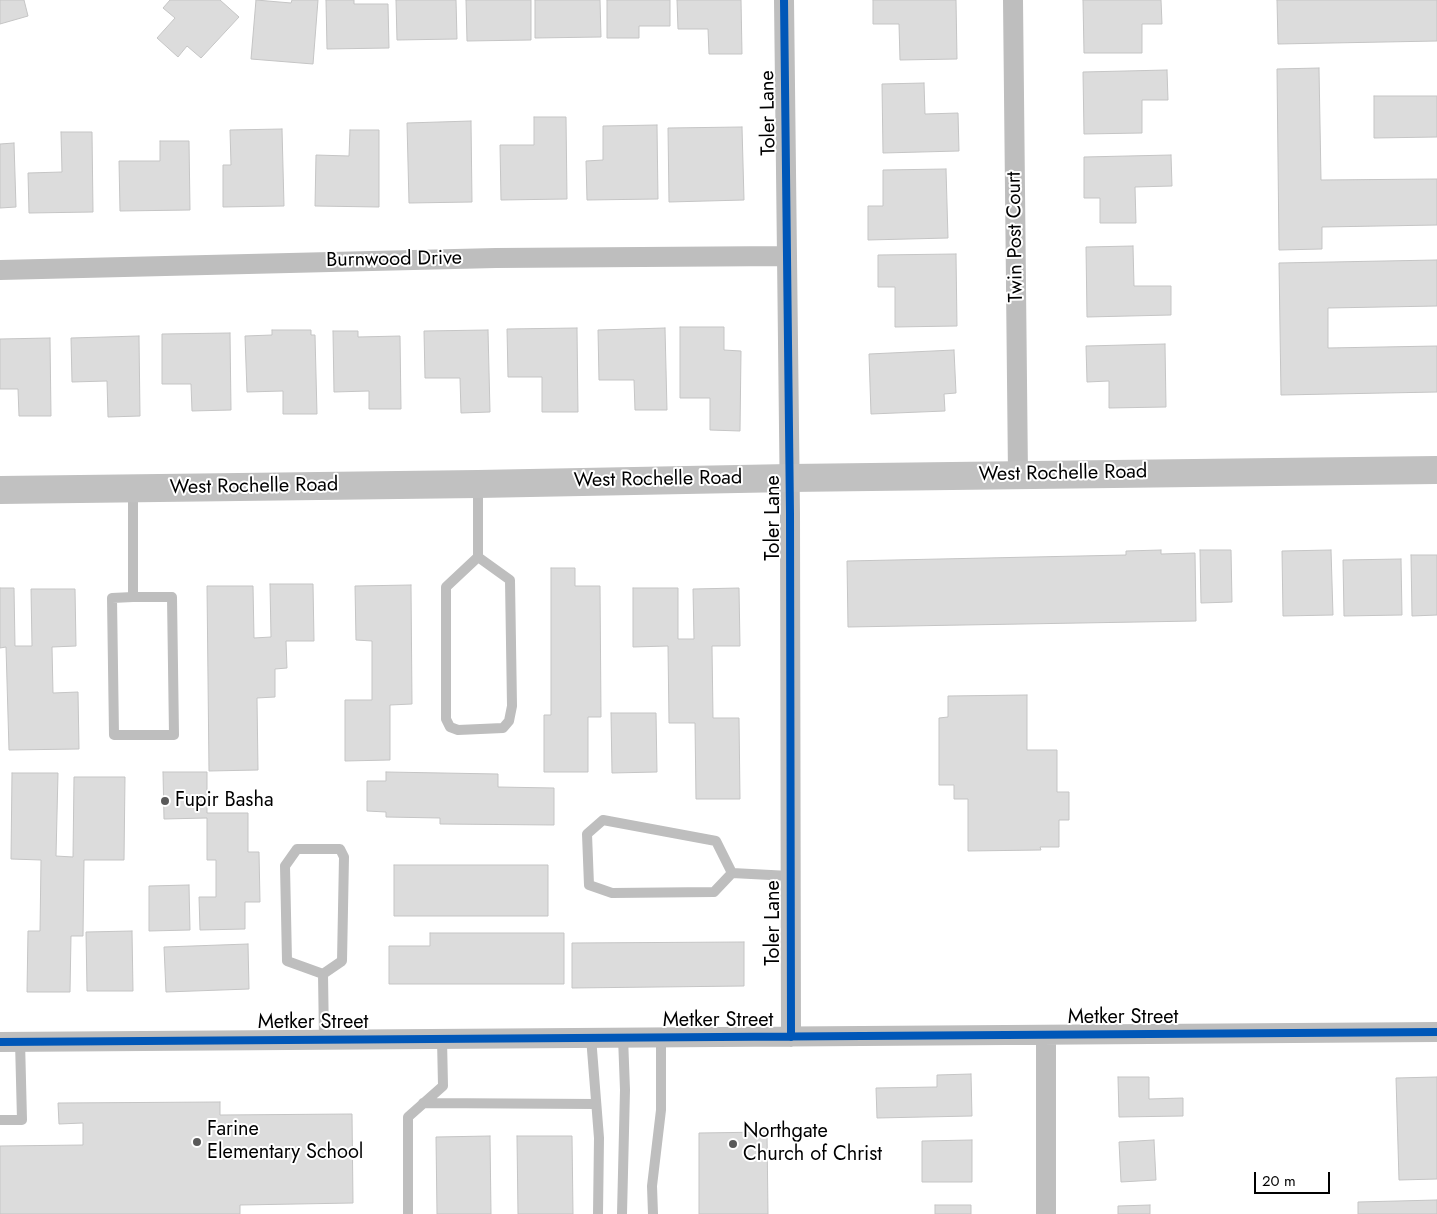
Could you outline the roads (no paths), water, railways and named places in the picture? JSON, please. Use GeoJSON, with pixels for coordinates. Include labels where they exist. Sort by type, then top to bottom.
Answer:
{"type":"FeatureCollection","features":[{"type":"Feature","properties":{"kind":"main road","name":"West Rochelle Road"},"geometry":{"type":"LineString","coordinates":[[0,490],[1437,470]]}},
{"type":"Feature","properties":{"kind":"street","name":"Toler Lane"},"geometry":{"type":"LineString","coordinates":[[784,0],[790,478],[791,1036]]}},
{"type":"Feature","properties":{"kind":"street","name":"Twin Post Court"},"geometry":{"type":"LineString","coordinates":[[1014,0],[1018,475]]}},
{"type":"Feature","properties":{"kind":"street","name":"Burnwood Drive"},"geometry":{"type":"LineString","coordinates":[[0,270],[496,258],[787,256]]}},
{"type":"Feature","properties":{"kind":"street","name":"Metker Street"},"geometry":{"type":"LineString","coordinates":[[0,1042],[1437,1032]]}},
{"type":"Feature","properties":{"kind":"street"},"geometry":{"type":"LineString","coordinates":[[1046,1035],[1046,1214]]}},
{"type":"Feature","properties":{"kind":"lane"},"geometry":{"type":"LineString","coordinates":[[478,484],[478,557],[446,587],[446,719],[450,727],[458,730],[503,728],[509,721],[512,706],[510,580],[478,557]]}},
{"type":"Feature","properties":{"kind":"lane"},"geometry":{"type":"LineString","coordinates":[[133,488],[134,598]]}},
{"type":"Feature","properties":{"kind":"lane"},"geometry":{"type":"LineString","coordinates":[[172,597],[174,735],[114,735],[112,598],[134,598],[172,597]]}},
{"type":"Feature","properties":{"kind":"lane"},"geometry":{"type":"LineString","coordinates":[[732,873],[716,841],[603,820],[587,834],[589,885],[612,893],[714,892],[732,873],[790,876]]}},
{"type":"Feature","properties":{"kind":"lane"},"geometry":{"type":"LineString","coordinates":[[340,848],[344,857],[342,961],[323,974],[286,962],[285,866],[297,849],[340,848]]}},
{"type":"Feature","properties":{"kind":"lane"},"geometry":{"type":"LineString","coordinates":[[323,974],[324,1040]]}},
{"type":"Feature","properties":{"kind":"lane"},"geometry":{"type":"LineString","coordinates":[[622,1214],[625,1090],[623,1037]]}},
{"type":"Feature","properties":{"kind":"lane"},"geometry":{"type":"LineString","coordinates":[[653,1214],[652,1186],[661,1110],[661,1037]]}},
{"type":"Feature","properties":{"kind":"lane"},"geometry":{"type":"LineString","coordinates":[[591,1038],[599,1138],[598,1214]]}},
{"type":"Feature","properties":{"kind":"lane"},"geometry":{"type":"LineString","coordinates":[[408,1214],[408,1117],[442,1086],[442,1039]]}},
{"type":"Feature","properties":{"kind":"lane"},"geometry":{"type":"LineString","coordinates":[[0,1120],[22,1120],[20,1042]]}},
{"type":"Feature","properties":{"kind":"lane"},"geometry":{"type":"LineString","coordinates":[[423,1103],[596,1104]]}},
{"type":"Feature","properties":{"kind":"place","name":"Fupir Basha"},"geometry":{"type":"Point","coordinates":[165,801]}},
{"type":"Feature","properties":{"kind":"place","name":"Farine Elementary School"},"geometry":{"type":"Point","coordinates":[197,1142]}},
{"type":"Feature","properties":{"kind":"place","name":"Northgate Church of Christ"},"geometry":{"type":"Point","coordinates":[733,1144]}}]}
